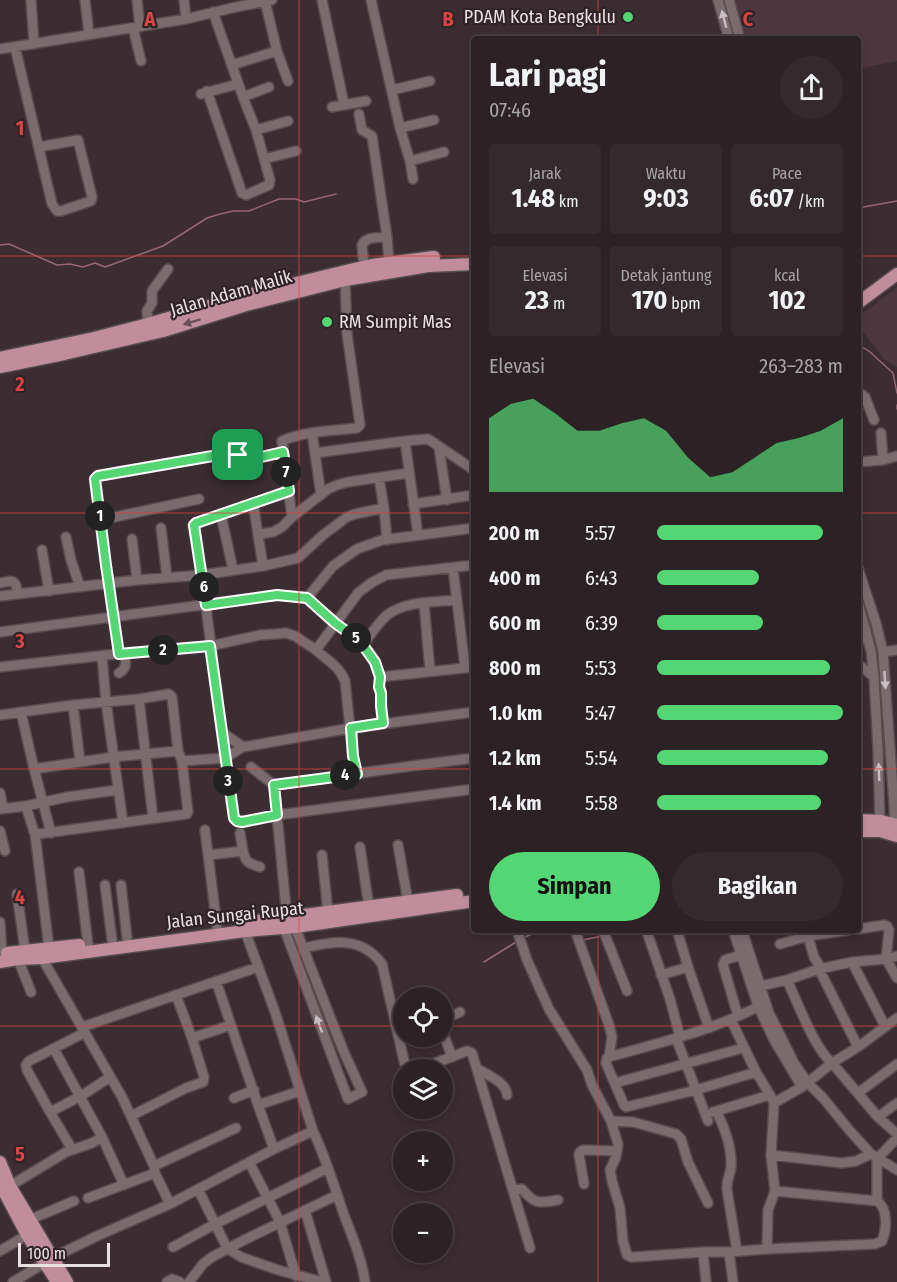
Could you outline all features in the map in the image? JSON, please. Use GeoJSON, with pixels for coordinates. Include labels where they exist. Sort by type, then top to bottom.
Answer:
{"type":"FeatureCollection","features":[{"type":"Feature","properties":{"kind":"main road","name":"Jalan Adam Malik"},"geometry":{"type":"LineString","coordinates":[[0,357],[83,340],[437,257],[471,256]]}},
{"type":"Feature","properties":{"kind":"main road","name":"Jalan Adam Malik"},"geometry":{"type":"LineString","coordinates":[[349,276],[364,267],[471,264]]}},
{"type":"Feature","properties":{"kind":"main road"},"geometry":{"type":"LineString","coordinates":[[861,301],[897,274]]}},
{"type":"Feature","properties":{"kind":"main road"},"geometry":{"type":"LineString","coordinates":[[861,309],[897,283]]}},
{"type":"Feature","properties":{"kind":"main road","name":"Jalan Adam Malik"},"geometry":{"type":"LineString","coordinates":[[0,367],[164,331],[245,301]]}},
{"type":"Feature","properties":{"kind":"main road"},"geometry":{"type":"LineString","coordinates":[[861,821],[896,830]]}},
{"type":"Feature","properties":{"kind":"main road"},"geometry":{"type":"LineString","coordinates":[[861,830],[880,826]]}},
{"type":"Feature","properties":{"kind":"main road","name":"Jalan Sungai Rupat"},"geometry":{"type":"LineString","coordinates":[[1,956],[183,934],[217,927],[288,924],[328,912],[471,893]]}},
{"type":"Feature","properties":{"kind":"main road","name":"Jalan Sungai Rupat"},"geometry":{"type":"LineString","coordinates":[[44,952],[127,938],[245,931],[471,901]]}},
{"type":"Feature","properties":{"kind":"main road"},"geometry":{"type":"LineString","coordinates":[[0,1162],[5,1185],[27,1235],[67,1282]]}},
{"type":"Feature","properties":{"kind":"main road"},"geometry":{"type":"LineString","coordinates":[[5,1185],[29,1220],[57,1282]]}},
{"type":"Feature","properties":{"kind":"street"},"geometry":{"type":"LineString","coordinates":[[31,0],[34,44]]}},
{"type":"Feature","properties":{"kind":"street"},"geometry":{"type":"LineString","coordinates":[[85,0],[89,34]]}},
{"type":"Feature","properties":{"kind":"street"},"geometry":{"type":"LineString","coordinates":[[137,0],[136,28],[141,61]]}},
{"type":"Feature","properties":{"kind":"street"},"geometry":{"type":"LineString","coordinates":[[184,0],[186,19]]}},
{"type":"Feature","properties":{"kind":"street"},"geometry":{"type":"LineString","coordinates":[[322,0],[344,104]]}},
{"type":"Feature","properties":{"kind":"street"},"geometry":{"type":"LineString","coordinates":[[371,0],[413,180]]}},
{"type":"Feature","properties":{"kind":"street"},"geometry":{"type":"LineString","coordinates":[[718,0],[728,36]]}},
{"type":"Feature","properties":{"kind":"street"},"geometry":{"type":"LineString","coordinates":[[729,0],[739,36]]}},
{"type":"Feature","properties":{"kind":"street"},"geometry":{"type":"LineString","coordinates":[[0,49],[186,19],[235,3],[268,1],[277,51],[288,81]]}},
{"type":"Feature","properties":{"kind":"street"},"geometry":{"type":"LineString","coordinates":[[213,12],[256,130],[270,183],[246,195],[243,194],[204,93],[238,84]]}},
{"type":"Feature","properties":{"kind":"street"},"geometry":{"type":"LineString","coordinates":[[15,47],[52,204],[57,211],[61,211],[91,201],[92,197],[78,140],[39,147]]}},
{"type":"Feature","properties":{"kind":"street"},"geometry":{"type":"LineString","coordinates":[[232,65],[277,51]]}},
{"type":"Feature","properties":{"kind":"street"},"geometry":{"type":"LineString","coordinates":[[392,90],[430,81]]}},
{"type":"Feature","properties":{"kind":"street"},"geometry":{"type":"LineString","coordinates":[[243,97],[269,87]]}},
{"type":"Feature","properties":{"kind":"street"},"geometry":{"type":"LineString","coordinates":[[332,107],[366,101]]}},
{"type":"Feature","properties":{"kind":"street"},"geometry":{"type":"LineString","coordinates":[[359,114],[363,130],[372,136],[390,268]]}},
{"type":"Feature","properties":{"kind":"street"},"geometry":{"type":"LineString","coordinates":[[400,128],[434,120]]}},
{"type":"Feature","properties":{"kind":"street"},"geometry":{"type":"LineString","coordinates":[[256,130],[288,121]]}},
{"type":"Feature","properties":{"kind":"street"},"geometry":{"type":"LineString","coordinates":[[264,159],[296,151]]}},
{"type":"Feature","properties":{"kind":"street"},"geometry":{"type":"LineString","coordinates":[[410,161],[444,152]]}},
{"type":"Feature","properties":{"kind":"street"},"geometry":{"type":"LineString","coordinates":[[364,267],[363,242],[366,239],[387,237]]}},
{"type":"Feature","properties":{"kind":"street"},"geometry":{"type":"LineString","coordinates":[[148,324],[147,310],[152,303],[152,291],[168,269]]}},
{"type":"Feature","properties":{"kind":"street"},"geometry":{"type":"LineString","coordinates":[[292,517],[281,443],[283,440],[312,433],[357,428],[360,425],[347,334],[349,276]]}},
{"type":"Feature","properties":{"kind":"street"},"geometry":{"type":"LineString","coordinates":[[861,394],[865,397],[874,420]]}},
{"type":"Feature","properties":{"kind":"street"},"geometry":{"type":"LineString","coordinates":[[312,433],[321,495]]}},
{"type":"Feature","properties":{"kind":"street"},"geometry":{"type":"LineString","coordinates":[[881,433],[883,460]]}},
{"type":"Feature","properties":{"kind":"street"},"geometry":{"type":"LineString","coordinates":[[315,453],[428,439],[471,468]]}},
{"type":"Feature","properties":{"kind":"street"},"geometry":{"type":"LineString","coordinates":[[405,441],[418,535]]}},
{"type":"Feature","properties":{"kind":"street"},"geometry":{"type":"LineString","coordinates":[[439,448],[447,500]]}},
{"type":"Feature","properties":{"kind":"street"},"geometry":{"type":"LineString","coordinates":[[120,673],[126,666],[113,616],[95,479],[98,476],[224,454],[236,454],[244,461],[283,452]]}},
{"type":"Feature","properties":{"kind":"street"},"geometry":{"type":"LineString","coordinates":[[861,462],[897,456]]}},
{"type":"Feature","properties":{"kind":"street"},"geometry":{"type":"LineString","coordinates":[[259,534],[282,527],[328,489],[337,485],[409,473]]}},
{"type":"Feature","properties":{"kind":"street"},"geometry":{"type":"LineString","coordinates":[[379,478],[387,540]]}},
{"type":"Feature","properties":{"kind":"street"},"geometry":{"type":"LineString","coordinates":[[289,491],[194,526],[234,818],[242,822],[277,815],[471,789]]}},
{"type":"Feature","properties":{"kind":"street"},"geometry":{"type":"LineString","coordinates":[[413,504],[471,496]]}},
{"type":"Feature","properties":{"kind":"street"},"geometry":{"type":"LineString","coordinates":[[101,520],[199,499]]}},
{"type":"Feature","properties":{"kind":"street"},"geometry":{"type":"LineString","coordinates":[[253,503],[263,566]]}},
{"type":"Feature","properties":{"kind":"street"},"geometry":{"type":"LineString","coordinates":[[0,596],[202,575],[298,558],[347,517],[384,508]]}},
{"type":"Feature","properties":{"kind":"street"},"geometry":{"type":"LineString","coordinates":[[221,515],[233,570]]}},
{"type":"Feature","properties":{"kind":"street"},"geometry":{"type":"LineString","coordinates":[[161,528],[167,578]]}},
{"type":"Feature","properties":{"kind":"street"},"geometry":{"type":"LineString","coordinates":[[307,598],[333,566],[357,549],[387,540],[471,528]]}},
{"type":"Feature","properties":{"kind":"street"},"geometry":{"type":"LineString","coordinates":[[66,537],[80,587]]}},
{"type":"Feature","properties":{"kind":"street"},"geometry":{"type":"LineString","coordinates":[[132,539],[137,580]]}},
{"type":"Feature","properties":{"kind":"street"},"geometry":{"type":"LineString","coordinates":[[42,550],[49,591]]}},
{"type":"Feature","properties":{"kind":"street"},"geometry":{"type":"LineString","coordinates":[[316,650],[358,593],[371,583],[387,575],[471,565]]}},
{"type":"Feature","properties":{"kind":"street"},"geometry":{"type":"LineString","coordinates":[[380,677],[470,667],[453,568]]}},
{"type":"Feature","properties":{"kind":"street"},"geometry":{"type":"LineString","coordinates":[[0,584],[14,581],[18,594]]}},
{"type":"Feature","properties":{"kind":"street"},"geometry":{"type":"LineString","coordinates":[[861,585],[876,623],[883,652],[880,826]]}},
{"type":"Feature","properties":{"kind":"street"},"geometry":{"type":"LineString","coordinates":[[0,632],[277,595],[307,598],[360,641],[375,662],[380,677],[383,723]]}},
{"type":"Feature","properties":{"kind":"street"},"geometry":{"type":"LineString","coordinates":[[363,645],[385,617],[397,608],[457,600]]}},
{"type":"Feature","properties":{"kind":"street"},"geometry":{"type":"LineString","coordinates":[[424,603],[430,671]]}},
{"type":"Feature","properties":{"kind":"street"},"geometry":{"type":"LineString","coordinates":[[861,613],[871,651],[896,830]]}},
{"type":"Feature","properties":{"kind":"street"},"geometry":{"type":"LineString","coordinates":[[861,638],[866,631]]}},
{"type":"Feature","properties":{"kind":"street"},"geometry":{"type":"LineString","coordinates":[[0,667],[210,646],[260,635],[286,633],[295,636],[316,650],[343,674],[357,774]]}},
{"type":"Feature","properties":{"kind":"street"},"geometry":{"type":"LineString","coordinates":[[883,652],[897,650]]}},
{"type":"Feature","properties":{"kind":"street"},"geometry":{"type":"LineString","coordinates":[[102,656],[117,790],[123,823]]}},
{"type":"Feature","properties":{"kind":"street"},"geometry":{"type":"LineString","coordinates":[[861,666],[874,677]]}},
{"type":"Feature","properties":{"kind":"street"},"geometry":{"type":"LineString","coordinates":[[0,715],[171,695],[178,751],[182,761],[187,813],[35,834]]}},
{"type":"Feature","properties":{"kind":"street"},"geometry":{"type":"LineString","coordinates":[[139,699],[153,818]]}},
{"type":"Feature","properties":{"kind":"street"},"geometry":{"type":"LineString","coordinates":[[73,705],[80,762]]}},
{"type":"Feature","properties":{"kind":"street"},"geometry":{"type":"LineString","coordinates":[[21,712],[51,833]]}},
{"type":"Feature","properties":{"kind":"street"},"geometry":{"type":"LineString","coordinates":[[182,761],[225,758],[243,747],[351,728],[471,712]]}},
{"type":"Feature","properties":{"kind":"street"},"geometry":{"type":"LineString","coordinates":[[223,734],[243,747]]}},
{"type":"Feature","properties":{"kind":"street"},"geometry":{"type":"LineString","coordinates":[[34,769],[113,757],[178,751]]}},
{"type":"Feature","properties":{"kind":"street"},"geometry":{"type":"LineString","coordinates":[[251,767],[274,785],[471,758]]}},
{"type":"Feature","properties":{"kind":"street"},"geometry":{"type":"LineString","coordinates":[[274,785],[288,924],[331,1056],[348,1099],[362,1092],[318,990],[304,948],[288,924]]}},
{"type":"Feature","properties":{"kind":"street"},"geometry":{"type":"LineString","coordinates":[[0,793],[2,808],[117,790]]}},
{"type":"Feature","properties":{"kind":"street"},"geometry":{"type":"LineString","coordinates":[[26,806],[35,834],[44,952],[83,1030],[131,1116],[170,1204]]}},
{"type":"Feature","properties":{"kind":"street"},"geometry":{"type":"LineString","coordinates":[[205,830],[217,927]]}},
{"type":"Feature","properties":{"kind":"street"},"geometry":{"type":"LineString","coordinates":[[0,831],[5,851]]}},
{"type":"Feature","properties":{"kind":"street"},"geometry":{"type":"LineString","coordinates":[[240,833],[245,860],[260,867]]}},
{"type":"Feature","properties":{"kind":"street"},"geometry":{"type":"LineString","coordinates":[[398,845],[408,902]]}},
{"type":"Feature","properties":{"kind":"street"},"geometry":{"type":"LineString","coordinates":[[360,847],[369,907]]}},
{"type":"Feature","properties":{"kind":"street"},"geometry":{"type":"LineString","coordinates":[[208,855],[243,851]]}},
{"type":"Feature","properties":{"kind":"street"},"geometry":{"type":"LineString","coordinates":[[321,855],[328,912]]}},
{"type":"Feature","properties":{"kind":"street"},"geometry":{"type":"LineString","coordinates":[[79,872],[88,944]]}},
{"type":"Feature","properties":{"kind":"street"},"geometry":{"type":"LineString","coordinates":[[105,885],[112,940]]}},
{"type":"Feature","properties":{"kind":"street"},"geometry":{"type":"LineString","coordinates":[[121,885],[127,938]]}},
{"type":"Feature","properties":{"kind":"street"},"geometry":{"type":"LineString","coordinates":[[17,894],[21,954],[31,992]]}},
{"type":"Feature","properties":{"kind":"street"},"geometry":{"type":"LineString","coordinates":[[0,922],[1,956]]}},
{"type":"Feature","properties":{"kind":"street"},"geometry":{"type":"LineString","coordinates":[[861,929],[887,926],[889,930],[886,958],[897,978]]}},
{"type":"Feature","properties":{"kind":"street"},"geometry":{"type":"LineString","coordinates":[[245,931],[275,1012],[313,1131],[338,1195],[365,1282]]}},
{"type":"Feature","properties":{"kind":"street"},"geometry":{"type":"LineString","coordinates":[[576,933],[609,1025],[612,1037],[608,1060],[626,1107],[756,1072]]}},
{"type":"Feature","properties":{"kind":"street"},"geometry":{"type":"LineString","coordinates":[[604,933],[627,991]]}},
{"type":"Feature","properties":{"kind":"street"},"geometry":{"type":"LineString","coordinates":[[678,933],[709,1028]]}},
{"type":"Feature","properties":{"kind":"street"},"geometry":{"type":"LineString","coordinates":[[736,933],[746,953]]}},
{"type":"Feature","properties":{"kind":"street"},"geometry":{"type":"LineString","coordinates":[[743,933],[746,953],[762,1004],[805,1085],[823,1098],[874,1156],[897,1170]]}},
{"type":"Feature","properties":{"kind":"street"},"geometry":{"type":"LineString","coordinates":[[780,944],[828,933]]}},
{"type":"Feature","properties":{"kind":"street"},"geometry":{"type":"LineString","coordinates":[[648,935],[670,999],[678,1037],[706,1117],[717,1112],[772,1099],[805,1085],[832,1063],[897,1018]]}},
{"type":"Feature","properties":{"kind":"street"},"geometry":{"type":"LineString","coordinates":[[808,936],[819,969],[858,1047]]}},
{"type":"Feature","properties":{"kind":"street"},"geometry":{"type":"LineString","coordinates":[[520,937],[527,960],[549,1009],[587,1070],[592,1085],[611,1120],[618,1144],[610,1170],[620,1208],[623,1241],[627,1255],[631,1257],[875,1244],[884,1238],[885,1210],[877,1201],[775,1191]]}},
{"type":"Feature","properties":{"kind":"street"},"geometry":{"type":"LineString","coordinates":[[304,948],[333,942],[349,943],[365,948],[376,955],[382,964],[406,1066],[409,1069],[414,1070],[467,1051],[474,1056],[530,1248]]}},
{"type":"Feature","properties":{"kind":"street"},"geometry":{"type":"LineString","coordinates":[[746,953],[725,960],[723,965],[743,1048],[772,1099],[771,1155],[775,1191],[768,1210],[767,1249]]}},
{"type":"Feature","properties":{"kind":"street"},"geometry":{"type":"LineString","coordinates":[[757,987],[819,969],[897,956]]}},
{"type":"Feature","properties":{"kind":"street"},"geometry":{"type":"LineString","coordinates":[[852,962],[885,1026]]}},
{"type":"Feature","properties":{"kind":"street"},"geometry":{"type":"LineString","coordinates":[[72,1149],[27,1070],[26,1065],[29,1061],[54,1049],[83,1030],[258,967]]}},
{"type":"Feature","properties":{"kind":"street"},"geometry":{"type":"LineString","coordinates":[[661,975],[688,967]]}},
{"type":"Feature","properties":{"kind":"street"},"geometry":{"type":"LineString","coordinates":[[771,1155],[842,1163],[856,1161],[874,1156],[897,1136],[825,1057],[787,980]]}},
{"type":"Feature","properties":{"kind":"street"},"geometry":{"type":"LineString","coordinates":[[216,981],[274,1149]]}},
{"type":"Feature","properties":{"kind":"street"},"geometry":{"type":"LineString","coordinates":[[131,1116],[186,1088],[203,1082],[204,1077],[192,1038],[176,995]]}},
{"type":"Feature","properties":{"kind":"street"},"geometry":{"type":"LineString","coordinates":[[587,1070],[608,1060],[709,1028],[762,1004]]}},
{"type":"Feature","properties":{"kind":"street"},"geometry":{"type":"LineString","coordinates":[[453,1016],[460,1012]]}},
{"type":"Feature","properties":{"kind":"street"},"geometry":{"type":"LineString","coordinates":[[192,1038],[231,1024]]}},
{"type":"Feature","properties":{"kind":"street"},"geometry":{"type":"LineString","coordinates":[[448,1047],[452,1057]]}},
{"type":"Feature","properties":{"kind":"street"},"geometry":{"type":"LineString","coordinates":[[615,1083],[743,1048]]}},
{"type":"Feature","properties":{"kind":"street"},"geometry":{"type":"LineString","coordinates":[[54,1049],[81,1096],[124,1185]]}},
{"type":"Feature","properties":{"kind":"street"},"geometry":{"type":"LineString","coordinates":[[331,1056],[343,1050]]}},
{"type":"Feature","properties":{"kind":"street"},"geometry":{"type":"LineString","coordinates":[[858,1093],[897,1064]]}},
{"type":"Feature","properties":{"kind":"street"},"geometry":{"type":"LineString","coordinates":[[478,1069],[502,1084],[506,1088],[507,1095]]}},
{"type":"Feature","properties":{"kind":"street"},"geometry":{"type":"LineString","coordinates":[[50,1112],[110,1077]]}},
{"type":"Feature","properties":{"kind":"street"},"geometry":{"type":"LineString","coordinates":[[234,1098],[254,1090]]}},
{"type":"Feature","properties":{"kind":"street"},"geometry":{"type":"LineString","coordinates":[[258,1105],[300,1091]]}},
{"type":"Feature","properties":{"kind":"street"},"geometry":{"type":"LineString","coordinates":[[878,1117],[897,1103]]}},
{"type":"Feature","properties":{"kind":"street"},"geometry":{"type":"LineString","coordinates":[[717,1112],[728,1136],[731,1168],[726,1182],[733,1251],[733,1282]]}},
{"type":"Feature","properties":{"kind":"street"},"geometry":{"type":"LineString","coordinates":[[611,1120],[633,1122],[676,1134],[681,1139],[688,1162],[708,1203]]}},
{"type":"Feature","properties":{"kind":"street"},"geometry":{"type":"LineString","coordinates":[[88,1198],[124,1185],[236,1128]]}},
{"type":"Feature","properties":{"kind":"street"},"geometry":{"type":"LineString","coordinates":[[13,1282],[97,1236],[170,1204],[313,1131]]}},
{"type":"Feature","properties":{"kind":"street"},"geometry":{"type":"LineString","coordinates":[[5,1185],[72,1149],[102,1137]]}},
{"type":"Feature","properties":{"kind":"street"},"geometry":{"type":"LineString","coordinates":[[584,1184],[580,1152],[583,1150],[617,1151]]}},
{"type":"Feature","properties":{"kind":"street"},"geometry":{"type":"LineString","coordinates":[[874,1156],[877,1201]]}},
{"type":"Feature","properties":{"kind":"street"},"geometry":{"type":"LineString","coordinates":[[249,1162],[280,1222],[296,1276]]}},
{"type":"Feature","properties":{"kind":"street"},"geometry":{"type":"LineString","coordinates":[[173,1247],[328,1168]]}},
{"type":"Feature","properties":{"kind":"street"},"geometry":{"type":"LineString","coordinates":[[198,1189],[227,1248],[241,1257],[296,1276],[324,1282],[305,1210]]}},
{"type":"Feature","properties":{"kind":"street"},"geometry":{"type":"LineString","coordinates":[[513,1190],[522,1189],[537,1202],[558,1200]]}},
{"type":"Feature","properties":{"kind":"street"},"geometry":{"type":"LineString","coordinates":[[189,1282],[203,1264],[227,1248],[338,1195]]}},
{"type":"Feature","properties":{"kind":"street"},"geometry":{"type":"LineString","coordinates":[[29,1220],[74,1201]]}},
{"type":"Feature","properties":{"kind":"street"},"geometry":{"type":"LineString","coordinates":[[0,1251],[27,1235]]}},
{"type":"Feature","properties":{"kind":"street"},"geometry":{"type":"LineString","coordinates":[[703,1252],[706,1282]]}},
{"type":"Feature","properties":{"kind":"street"},"geometry":{"type":"LineString","coordinates":[[167,1282],[172,1279],[180,1282]]}},
{"type":"Feature","properties":{"kind":"shaded area"},"geometry":{"type":"Polygon","coordinates":[[[733,0],[897,0],[897,61],[861,68],[861,36],[743,36],[733,0]]]}},
{"type":"Feature","properties":{"kind":"shaded area"},"geometry":{"type":"Polygon","coordinates":[[[897,287],[897,367],[884,359],[861,329],[861,315],[897,287]]]}},
{"type":"Feature","properties":{"kind":"waterway"},"geometry":{"type":"LineString","coordinates":[[0,245],[9,244],[57,265],[70,264],[83,267],[95,263],[105,267],[163,246],[207,218],[233,211],[249,211],[279,199],[296,199],[304,202],[336,194]]}},
{"type":"Feature","properties":{"kind":"waterway"},"geometry":{"type":"LineString","coordinates":[[861,207],[897,201]]}},
{"type":"Feature","properties":{"kind":"waterway"},"geometry":{"type":"LineString","coordinates":[[861,346],[893,373],[897,393]]}},
{"type":"Feature","properties":{"kind":"waterway"},"geometry":{"type":"LineString","coordinates":[[523,938],[534,933]]}},
{"type":"Feature","properties":{"kind":"waterway"},"geometry":{"type":"LineString","coordinates":[[610,934],[614,933]]}},
{"type":"Feature","properties":{"kind":"waterway"},"geometry":{"type":"LineString","coordinates":[[583,940],[602,936]]}},
{"type":"Feature","properties":{"kind":"waterway"},"geometry":{"type":"LineString","coordinates":[[484,962],[516,942]]}},
{"type":"Feature","properties":{"kind":"place","name":"PDAM Kota Bengkulu"},"geometry":{"type":"Point","coordinates":[628,17]}},
{"type":"Feature","properties":{"kind":"place","name":"RM Sumpit Mas"},"geometry":{"type":"Point","coordinates":[327,322]}},
{"type":"Feature","properties":{"kind":"route"},"geometry":{"type":"LineString","coordinates":[[283,452],[289,491],[194,525],[206,605],[277,595],[307,598],[360,641],[375,662],[380,677],[383,723],[351,728],[357,774],[274,785],[277,815],[242,822],[234,818],[210,646],[119,654],[95,482],[98,476],[224,454],[238,455],[242,460],[247,461],[283,452]]}}]}
